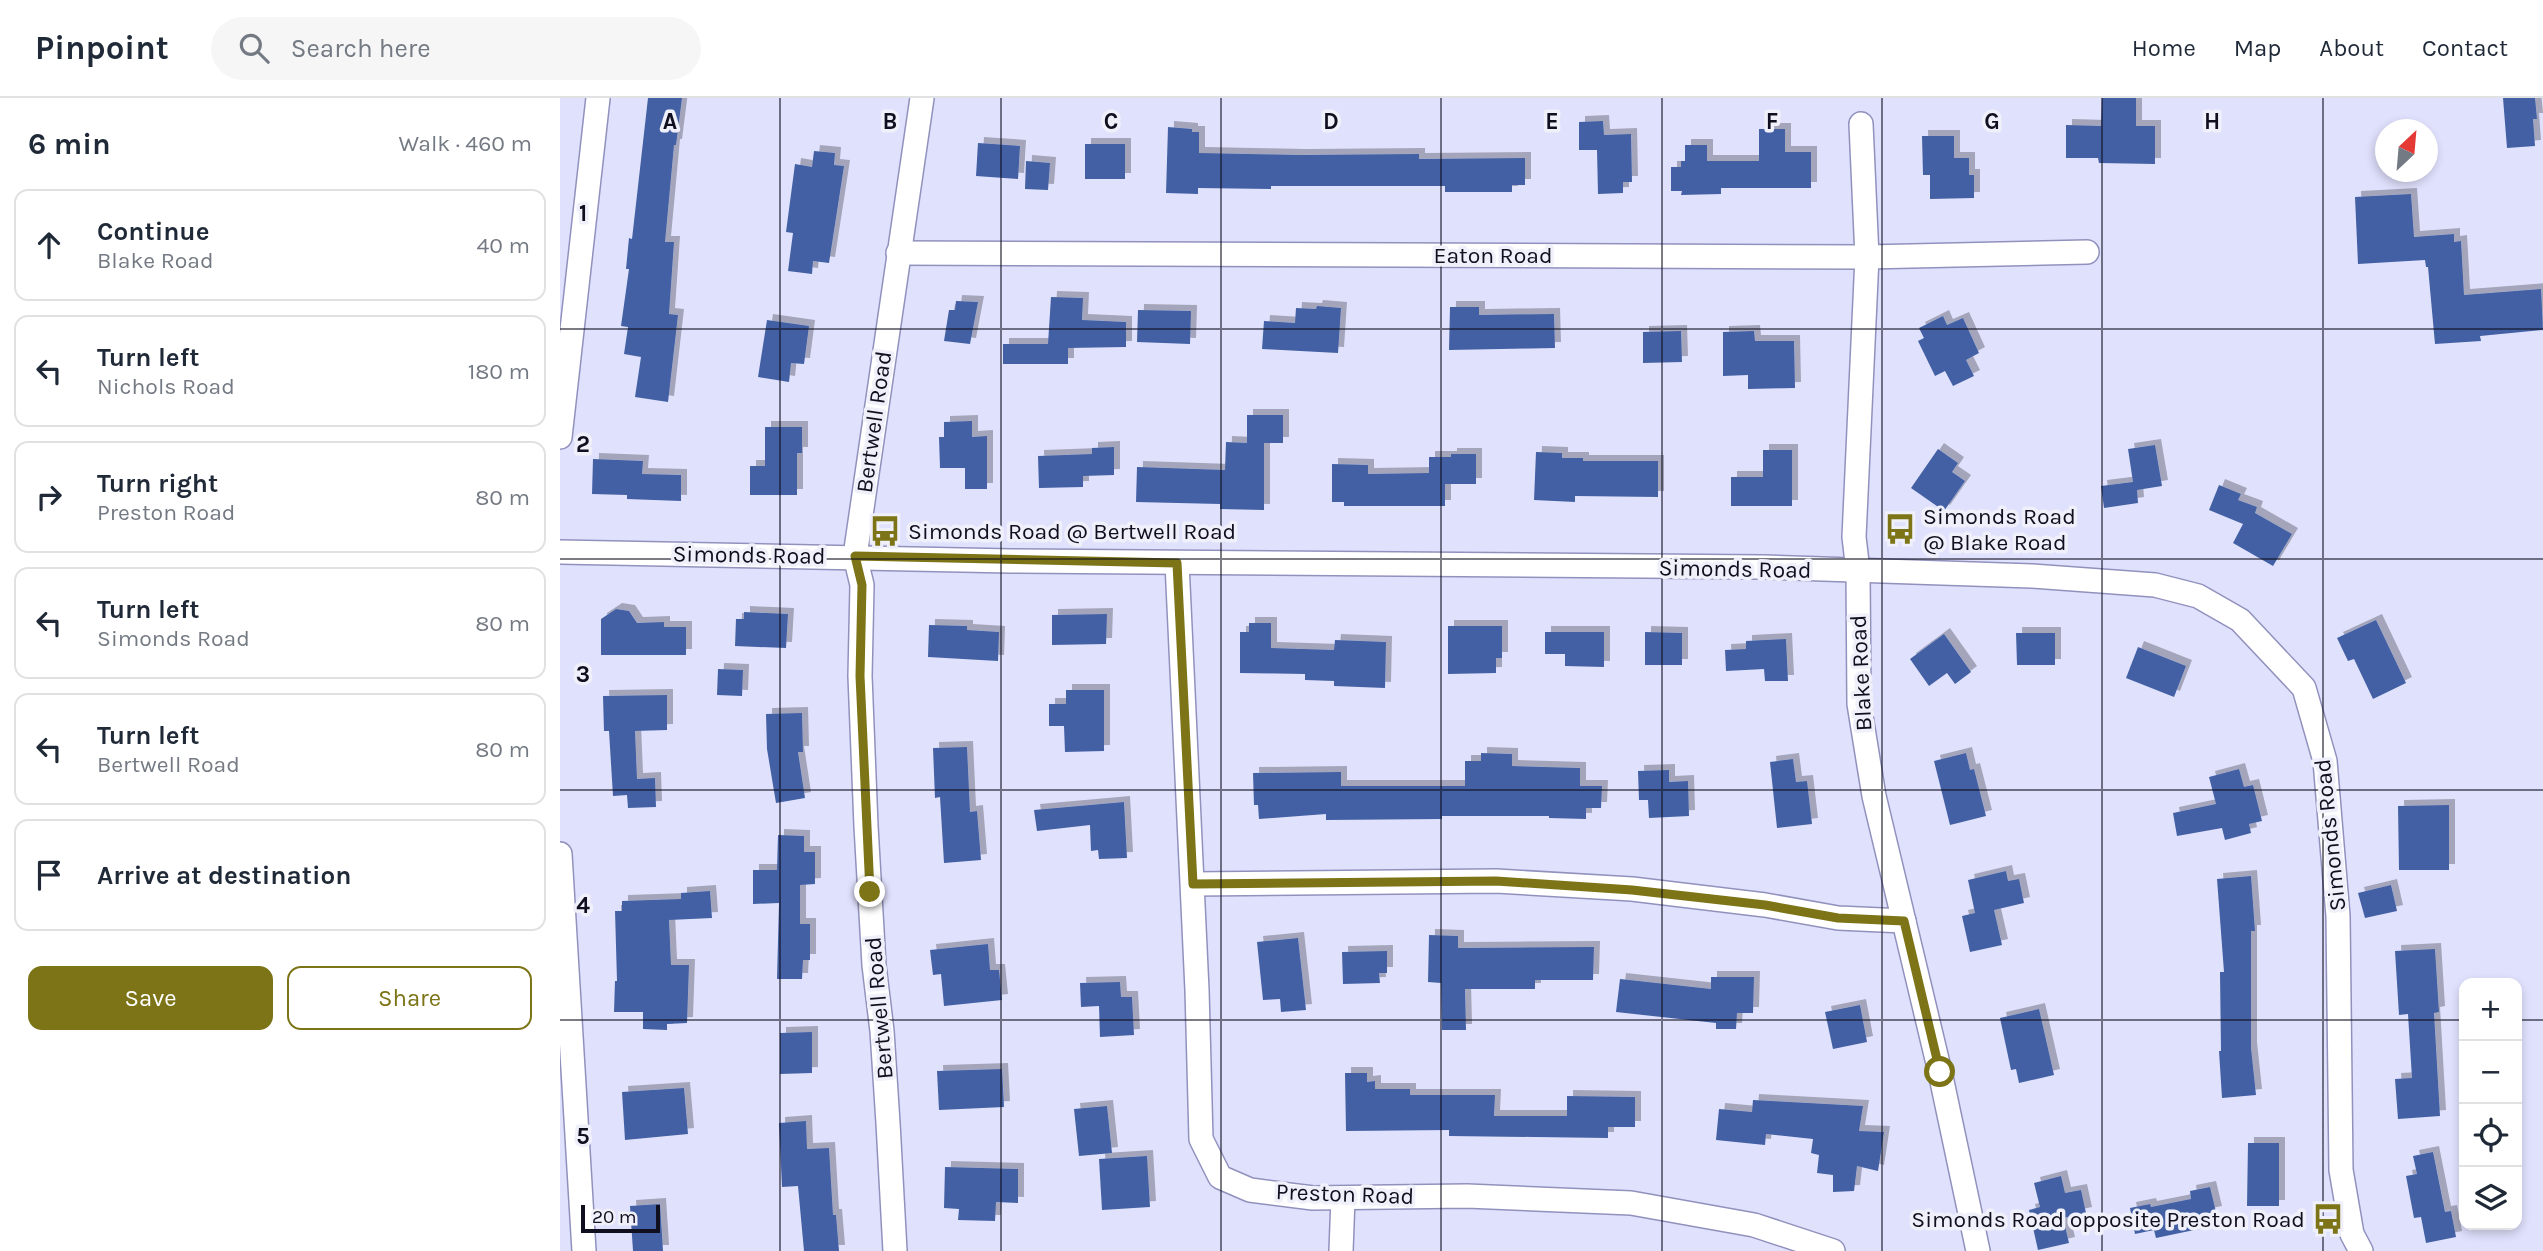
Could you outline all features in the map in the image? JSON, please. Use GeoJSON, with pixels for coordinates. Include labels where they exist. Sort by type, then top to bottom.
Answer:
{"type":"FeatureCollection","features":[{"type":"Feature","properties":{"kind":"street"},"geometry":{"type":"LineString","coordinates":[[560,437],[598,98]]}},
{"type":"Feature","properties":{"kind":"street","name":"Bertwell Road"},"geometry":{"type":"LineString","coordinates":[[895,1251],[886,1084],[874,965],[866,826],[860,676],[862,585],[855,556],[922,98]]}},
{"type":"Feature","properties":{"kind":"street","name":"Blake Road"},"geometry":{"type":"LineString","coordinates":[[1861,124],[1867,257],[1854,537],[1858,571],[1859,704],[1874,796],[1978,1251]]}},
{"type":"Feature","properties":{"kind":"street","name":"Eaton Road"},"geometry":{"type":"LineString","coordinates":[[898,253],[1867,257],[2087,251]]}},
{"type":"Feature","properties":{"kind":"street","name":"Simonds Road"},"geometry":{"type":"LineString","coordinates":[[560,552],[1177,563],[1764,568],[2032,576],[2155,585],[2198,596],[2240,620],[2304,688],[2325,761],[2338,916],[2341,1170],[2353,1234],[2361,1251]]}},
{"type":"Feature","properties":{"kind":"street","name":"Preston Road"},"geometry":{"type":"LineString","coordinates":[[1177,563],[1193,884],[1201,1139],[1220,1177],[1250,1189],[1313,1198],[1467,1196],[1631,1203],[1754,1225],[1833,1251]]}},
{"type":"Feature","properties":{"kind":"street"},"geometry":{"type":"LineString","coordinates":[[560,854],[584,1251]]}},
{"type":"Feature","properties":{"kind":"street"},"geometry":{"type":"LineString","coordinates":[[1193,884],[1510,882],[1632,890],[1765,905],[1838,918],[1904,921]]}},
{"type":"Feature","properties":{"kind":"street"},"geometry":{"type":"LineString","coordinates":[[1341,1251],[1343,1198]]}},
{"type":"Feature","properties":{"kind":"building"},"geometry":{"type":"Polygon","coordinates":[[[648,98],[682,98],[674,145],[665,242],[674,242],[669,314],[678,315],[668,402],[635,397],[641,357],[624,354],[628,327],[621,326],[629,269],[626,269],[629,238],[632,239],[648,98]]]}},
{"type":"Feature","properties":{"kind":"building"},"geometry":{"type":"Polygon","coordinates":[[[2102,98],[2136,98],[2136,126],[2155,126],[2155,164],[2099,163],[2098,158],[2066,158],[2066,125],[2101,126],[2102,98]]]}},
{"type":"Feature","properties":{"kind":"building"},"geometry":{"type":"Polygon","coordinates":[[[2503,98],[2535,98],[2535,146],[2507,148],[2503,98]]]}},
{"type":"Feature","properties":{"kind":"building"},"geometry":{"type":"Polygon","coordinates":[[[1603,121],[1604,135],[1631,134],[1632,182],[1623,182],[1623,193],[1598,194],[1597,150],[1579,150],[1579,122],[1603,121]]]}},
{"type":"Feature","properties":{"kind":"building"},"geometry":{"type":"Polygon","coordinates":[[[1168,127],[1199,132],[1199,153],[1419,154],[1419,159],[1525,158],[1525,185],[1512,185],[1512,192],[1445,192],[1445,186],[1271,186],[1271,189],[1198,188],[1198,194],[1166,193],[1168,127]]]}},
{"type":"Feature","properties":{"kind":"building"},"geometry":{"type":"Polygon","coordinates":[[[1759,129],[1785,129],[1785,152],[1811,152],[1811,188],[1721,188],[1721,194],[1681,195],[1682,191],[1671,191],[1671,167],[1681,167],[1681,161],[1685,161],[1685,145],[1707,145],[1707,161],[1759,161],[1759,129]]]}},
{"type":"Feature","properties":{"kind":"building"},"geometry":{"type":"Polygon","coordinates":[[[1922,136],[1954,136],[1954,158],[1969,158],[1969,175],[1974,175],[1974,198],[1930,199],[1930,175],[1923,175],[1922,136]]]}},
{"type":"Feature","properties":{"kind":"building"},"geometry":{"type":"Polygon","coordinates":[[[978,143],[1020,146],[1018,179],[976,176],[978,143]]]}},
{"type":"Feature","properties":{"kind":"building"},"geometry":{"type":"Polygon","coordinates":[[[1085,144],[1125,144],[1125,179],[1085,179],[1085,144]]]}},
{"type":"Feature","properties":{"kind":"building"},"geometry":{"type":"Polygon","coordinates":[[[814,151],[835,153],[834,165],[844,166],[829,263],[813,261],[812,274],[788,271],[793,233],[786,232],[795,164],[812,167],[814,151]]]}},
{"type":"Feature","properties":{"kind":"building"},"geometry":{"type":"Polygon","coordinates":[[[1026,161],[1050,163],[1048,190],[1025,189],[1026,161]]]}},
{"type":"Feature","properties":{"kind":"building"},"geometry":{"type":"Polygon","coordinates":[[[2411,194],[2414,237],[2454,234],[2454,242],[2461,241],[2464,295],[2541,289],[2543,330],[2480,336],[2481,341],[2435,344],[2428,267],[2425,260],[2358,264],[2355,197],[2411,194]]]}},
{"type":"Feature","properties":{"kind":"building"},"geometry":{"type":"Polygon","coordinates":[[[1051,297],[1083,298],[1082,320],[1126,322],[1126,347],[1068,348],[1068,364],[1003,364],[1003,344],[1048,344],[1051,297]]]}},
{"type":"Feature","properties":{"kind":"building"},"geometry":{"type":"Polygon","coordinates":[[[956,301],[978,302],[970,344],[944,341],[949,310],[955,310],[956,301]]]}},
{"type":"Feature","properties":{"kind":"building"},"geometry":{"type":"Polygon","coordinates":[[[1317,306],[1341,308],[1338,353],[1262,349],[1264,321],[1295,323],[1296,308],[1316,309],[1317,306]]]}},
{"type":"Feature","properties":{"kind":"building"},"geometry":{"type":"Polygon","coordinates":[[[1450,307],[1479,307],[1479,315],[1554,314],[1555,348],[1449,350],[1450,307]]]}},
{"type":"Feature","properties":{"kind":"building"},"geometry":{"type":"Polygon","coordinates":[[[1138,310],[1191,311],[1190,344],[1137,342],[1138,310]]]}},
{"type":"Feature","properties":{"kind":"building"},"geometry":{"type":"Polygon","coordinates":[[[1943,316],[1947,325],[1963,318],[1979,353],[1966,360],[1974,376],[1953,386],[1945,371],[1935,376],[1918,341],[1924,338],[1919,328],[1943,316]]]}},
{"type":"Feature","properties":{"kind":"building"},"geometry":{"type":"Polygon","coordinates":[[[767,320],[809,326],[804,364],[791,363],[789,382],[758,377],[767,320]]]}},
{"type":"Feature","properties":{"kind":"building"},"geometry":{"type":"Polygon","coordinates":[[[1681,331],[1682,362],[1643,363],[1643,332],[1681,331]]]}},
{"type":"Feature","properties":{"kind":"building"},"geometry":{"type":"Polygon","coordinates":[[[1754,331],[1755,341],[1794,341],[1795,388],[1748,389],[1748,375],[1723,376],[1723,332],[1754,331]]]}},
{"type":"Feature","properties":{"kind":"building"},"geometry":{"type":"Polygon","coordinates":[[[1247,415],[1283,415],[1283,443],[1264,443],[1264,510],[1220,509],[1220,504],[1136,502],[1137,467],[1225,470],[1226,442],[1247,443],[1247,415]]]}},
{"type":"Feature","properties":{"kind":"building"},"geometry":{"type":"Polygon","coordinates":[[[972,421],[972,437],[987,436],[987,489],[965,489],[965,468],[940,468],[939,437],[944,437],[944,422],[972,421]]]}},
{"type":"Feature","properties":{"kind":"building"},"geometry":{"type":"Polygon","coordinates":[[[765,427],[802,427],[802,453],[797,453],[797,495],[750,495],[750,466],[765,466],[765,427]]]}},
{"type":"Feature","properties":{"kind":"building"},"geometry":{"type":"Polygon","coordinates":[[[2155,445],[2162,486],[2137,490],[2138,503],[2104,508],[2101,486],[2133,482],[2128,449],[2155,445]]]}},
{"type":"Feature","properties":{"kind":"building"},"geometry":{"type":"Polygon","coordinates":[[[1114,447],[1114,475],[1083,476],[1083,487],[1039,488],[1038,456],[1092,454],[1092,448],[1114,447]]]}},
{"type":"Feature","properties":{"kind":"building"},"geometry":{"type":"Polygon","coordinates":[[[1938,449],[1958,463],[1952,472],[1965,481],[1944,511],[1911,488],[1938,449]]]}},
{"type":"Feature","properties":{"kind":"building"},"geometry":{"type":"Polygon","coordinates":[[[1763,450],[1792,450],[1792,506],[1731,506],[1731,477],[1763,477],[1763,450]]]}},
{"type":"Feature","properties":{"kind":"building"},"geometry":{"type":"Polygon","coordinates":[[[1536,452],[1562,453],[1562,458],[1583,458],[1583,461],[1658,461],[1658,497],[1575,496],[1575,502],[1534,500],[1536,452]]]}},
{"type":"Feature","properties":{"kind":"building"},"geometry":{"type":"Polygon","coordinates":[[[1451,454],[1476,454],[1476,484],[1445,484],[1445,506],[1344,506],[1344,502],[1332,502],[1332,464],[1368,465],[1368,474],[1429,473],[1429,457],[1451,457],[1451,454]]]}},
{"type":"Feature","properties":{"kind":"building"},"geometry":{"type":"Polygon","coordinates":[[[593,459],[643,461],[642,474],[681,475],[681,501],[627,499],[627,495],[592,494],[593,459]]]}},
{"type":"Feature","properties":{"kind":"building"},"geometry":{"type":"Polygon","coordinates":[[[2219,485],[2241,494],[2238,500],[2257,507],[2255,513],[2292,534],[2273,566],[2233,543],[2243,524],[2209,510],[2219,485]]]}},
{"type":"Feature","properties":{"kind":"building"},"geometry":{"type":"Polygon","coordinates":[[[616,609],[629,611],[637,623],[664,622],[664,627],[686,627],[686,655],[601,655],[601,619],[616,609]]]}},
{"type":"Feature","properties":{"kind":"building"},"geometry":{"type":"Polygon","coordinates":[[[744,612],[788,614],[786,648],[735,646],[736,619],[744,619],[744,612]]]}},
{"type":"Feature","properties":{"kind":"building"},"geometry":{"type":"Polygon","coordinates":[[[1107,614],[1106,644],[1052,645],[1052,615],[1107,614]]]}},
{"type":"Feature","properties":{"kind":"building"},"geometry":{"type":"Polygon","coordinates":[[[2376,620],[2406,683],[2373,699],[2354,659],[2348,661],[2337,638],[2376,620]]]}},
{"type":"Feature","properties":{"kind":"building"},"geometry":{"type":"Polygon","coordinates":[[[1249,623],[1271,623],[1271,648],[1334,650],[1335,640],[1386,642],[1385,688],[1334,686],[1334,681],[1305,680],[1305,674],[1240,673],[1240,632],[1249,632],[1249,623]]]}},
{"type":"Feature","properties":{"kind":"building"},"geometry":{"type":"Polygon","coordinates":[[[929,625],[967,626],[967,630],[999,632],[998,661],[928,657],[929,625]]]}},
{"type":"Feature","properties":{"kind":"building"},"geometry":{"type":"Polygon","coordinates":[[[1448,626],[1502,626],[1502,658],[1496,658],[1496,673],[1448,674],[1448,626]]]}},
{"type":"Feature","properties":{"kind":"building"},"geometry":{"type":"Polygon","coordinates":[[[1545,632],[1604,632],[1604,667],[1565,666],[1565,654],[1545,654],[1545,632]]]}},
{"type":"Feature","properties":{"kind":"building"},"geometry":{"type":"Polygon","coordinates":[[[1645,632],[1682,633],[1682,665],[1645,665],[1645,632]]]}},
{"type":"Feature","properties":{"kind":"building"},"geometry":{"type":"Polygon","coordinates":[[[2016,633],[2055,633],[2055,665],[2017,665],[2016,633]]]}},
{"type":"Feature","properties":{"kind":"building"},"geometry":{"type":"Polygon","coordinates":[[[1944,634],[1971,672],[1955,684],[1947,673],[1929,686],[1910,659],[1944,634]]]}},
{"type":"Feature","properties":{"kind":"building"},"geometry":{"type":"Polygon","coordinates":[[[1786,639],[1788,681],[1765,681],[1764,669],[1726,671],[1725,650],[1746,649],[1746,641],[1786,639]]]}},
{"type":"Feature","properties":{"kind":"building"},"geometry":{"type":"Polygon","coordinates":[[[2138,647],[2186,666],[2174,697],[2126,678],[2138,647]]]}},
{"type":"Feature","properties":{"kind":"building"},"geometry":{"type":"Polygon","coordinates":[[[718,669],[743,670],[742,696],[717,695],[718,669]]]}},
{"type":"Feature","properties":{"kind":"building"},"geometry":{"type":"Polygon","coordinates":[[[1066,690],[1104,690],[1104,751],[1065,752],[1064,726],[1049,726],[1049,704],[1066,704],[1066,690]]]}},
{"type":"Feature","properties":{"kind":"building"},"geometry":{"type":"Polygon","coordinates":[[[667,695],[667,730],[635,731],[637,779],[655,778],[656,807],[628,808],[627,795],[613,796],[609,731],[604,731],[603,696],[667,695]]]}},
{"type":"Feature","properties":{"kind":"building"},"geometry":{"type":"Polygon","coordinates":[[[802,713],[803,752],[798,752],[805,798],[776,803],[767,749],[766,714],[802,713]]]}},
{"type":"Feature","properties":{"kind":"building"},"geometry":{"type":"Polygon","coordinates":[[[967,747],[970,812],[977,811],[981,860],[944,863],[940,797],[935,798],[933,748],[967,747]]]}},
{"type":"Feature","properties":{"kind":"building"},"geometry":{"type":"Polygon","coordinates":[[[1481,753],[1512,754],[1512,766],[1580,768],[1580,786],[1602,786],[1601,808],[1586,808],[1586,819],[1549,816],[1442,816],[1442,819],[1326,820],[1326,814],[1259,819],[1258,805],[1254,805],[1253,773],[1341,772],[1341,786],[1465,786],[1465,761],[1481,761],[1481,753]]]}},
{"type":"Feature","properties":{"kind":"building"},"geometry":{"type":"Polygon","coordinates":[[[1966,753],[1970,770],[1974,769],[1986,816],[1950,825],[1934,761],[1966,753]]]}},
{"type":"Feature","properties":{"kind":"building"},"geometry":{"type":"Polygon","coordinates":[[[1793,759],[1796,782],[1807,781],[1812,824],[1777,828],[1770,762],[1793,759]]]}},
{"type":"Feature","properties":{"kind":"building"},"geometry":{"type":"Polygon","coordinates":[[[2239,769],[2244,787],[2253,785],[2262,821],[2249,824],[2251,833],[2225,840],[2222,828],[2177,836],[2173,813],[2216,804],[2209,777],[2239,769]]]}},
{"type":"Feature","properties":{"kind":"building"},"geometry":{"type":"Polygon","coordinates":[[[1669,770],[1669,782],[1688,781],[1689,816],[1649,818],[1648,800],[1639,800],[1638,771],[1669,770]]]}},
{"type":"Feature","properties":{"kind":"building"},"geometry":{"type":"Polygon","coordinates":[[[1124,802],[1127,858],[1099,859],[1098,850],[1091,851],[1090,825],[1037,831],[1034,810],[1124,802]]]}},
{"type":"Feature","properties":{"kind":"building"},"geometry":{"type":"Polygon","coordinates":[[[2449,805],[2449,870],[2399,870],[2398,806],[2449,805]]]}},
{"type":"Feature","properties":{"kind":"building"},"geometry":{"type":"Polygon","coordinates":[[[778,835],[804,836],[804,852],[815,852],[815,884],[800,885],[800,924],[810,924],[810,960],[803,960],[802,979],[777,979],[779,903],[753,904],[753,870],[777,870],[778,835]]]}},
{"type":"Feature","properties":{"kind":"building"},"geometry":{"type":"Polygon","coordinates":[[[2006,871],[2008,881],[2019,879],[2024,903],[1994,910],[2002,945],[1970,952],[1962,916],[1975,913],[1968,880],[2006,871]]]}},
{"type":"Feature","properties":{"kind":"building"},"geometry":{"type":"Polygon","coordinates":[[[2251,876],[2255,931],[2251,931],[2251,1048],[2256,1095],[2222,1098],[2219,1051],[2220,972],[2224,972],[2217,879],[2251,876]]]}},
{"type":"Feature","properties":{"kind":"building"},"geometry":{"type":"Polygon","coordinates":[[[2391,885],[2397,911],[2365,918],[2358,893],[2391,885]]]}},
{"type":"Feature","properties":{"kind":"building"},"geometry":{"type":"Polygon","coordinates":[[[710,891],[712,918],[669,920],[671,965],[689,965],[687,1023],[667,1024],[667,1030],[643,1029],[643,1012],[614,1012],[617,981],[615,911],[622,911],[622,901],[681,899],[681,893],[710,891]]]}},
{"type":"Feature","properties":{"kind":"building"},"geometry":{"type":"Polygon","coordinates":[[[1429,935],[1458,936],[1458,948],[1594,947],[1593,980],[1535,980],[1535,989],[1465,989],[1466,1030],[1442,1030],[1441,983],[1428,982],[1429,935]]]}},
{"type":"Feature","properties":{"kind":"building"},"geometry":{"type":"Polygon","coordinates":[[[1298,938],[1306,1010],[1281,1012],[1280,999],[1263,1000],[1257,942],[1298,938]]]}},
{"type":"Feature","properties":{"kind":"building"},"geometry":{"type":"Polygon","coordinates":[[[988,944],[990,970],[999,970],[1002,1000],[944,1006],[941,974],[933,975],[930,950],[988,944]]]}},
{"type":"Feature","properties":{"kind":"building"},"geometry":{"type":"Polygon","coordinates":[[[2435,949],[2439,1012],[2434,1013],[2440,1116],[2398,1119],[2395,1079],[2412,1078],[2408,1014],[2399,1015],[2395,951],[2435,949]]]}},
{"type":"Feature","properties":{"kind":"building"},"geometry":{"type":"Polygon","coordinates":[[[1387,951],[1387,973],[1379,973],[1380,983],[1343,984],[1342,952],[1387,951]]]}},
{"type":"Feature","properties":{"kind":"building"},"geometry":{"type":"Polygon","coordinates":[[[1711,977],[1754,977],[1753,1013],[1737,1013],[1736,1029],[1716,1029],[1716,1023],[1616,1012],[1620,979],[1711,989],[1711,977]]]}},
{"type":"Feature","properties":{"kind":"building"},"geometry":{"type":"Polygon","coordinates":[[[1120,982],[1121,997],[1132,997],[1134,1035],[1100,1037],[1099,1006],[1081,1007],[1080,983],[1120,982]]]}},
{"type":"Feature","properties":{"kind":"building"},"geometry":{"type":"Polygon","coordinates":[[[1860,1005],[1867,1042],[1833,1049],[1825,1012],[1860,1005]]]}},
{"type":"Feature","properties":{"kind":"building"},"geometry":{"type":"Polygon","coordinates":[[[2039,1009],[2054,1075],[2019,1083],[2016,1069],[2011,1070],[2000,1018],[2039,1009]]]}},
{"type":"Feature","properties":{"kind":"building"},"geometry":{"type":"Polygon","coordinates":[[[812,1032],[812,1073],[780,1074],[780,1033],[812,1032]]]}},
{"type":"Feature","properties":{"kind":"building"},"geometry":{"type":"Polygon","coordinates":[[[1002,1069],[1004,1107],[939,1110],[937,1071],[1002,1069]]]}},
{"type":"Feature","properties":{"kind":"building"},"geometry":{"type":"Polygon","coordinates":[[[1345,1073],[1367,1073],[1367,1082],[1375,1081],[1375,1089],[1410,1089],[1410,1095],[1495,1095],[1494,1116],[1567,1116],[1567,1096],[1635,1097],[1635,1127],[1608,1127],[1608,1138],[1449,1136],[1449,1130],[1346,1131],[1345,1073]]]}},
{"type":"Feature","properties":{"kind":"building"},"geometry":{"type":"Polygon","coordinates":[[[684,1088],[688,1134],[625,1140],[622,1092],[684,1088]]]}},
{"type":"Feature","properties":{"kind":"building"},"geometry":{"type":"Polygon","coordinates":[[[1753,1100],[1863,1106],[1859,1131],[1884,1132],[1878,1171],[1857,1166],[1854,1191],[1833,1192],[1833,1175],[1817,1173],[1819,1155],[1811,1153],[1813,1139],[1766,1134],[1765,1145],[1716,1140],[1719,1109],[1752,1112],[1753,1100]]]}},
{"type":"Feature","properties":{"kind":"building"},"geometry":{"type":"Polygon","coordinates":[[[1107,1106],[1112,1153],[1079,1156],[1074,1109],[1107,1106]]]}},
{"type":"Feature","properties":{"kind":"building"},"geometry":{"type":"Polygon","coordinates":[[[806,1121],[807,1149],[829,1148],[833,1215],[836,1215],[839,1251],[804,1251],[798,1186],[782,1187],[779,1123],[806,1121]]]}},
{"type":"Feature","properties":{"kind":"building"},"geometry":{"type":"Polygon","coordinates":[[[2248,1143],[2279,1143],[2279,1206],[2247,1206],[2248,1143]]]}},
{"type":"Feature","properties":{"kind":"building"},"geometry":{"type":"Polygon","coordinates":[[[2433,1152],[2445,1212],[2451,1211],[2456,1237],[2426,1243],[2421,1217],[2414,1218],[2406,1176],[2417,1174],[2413,1156],[2433,1152]]]}},
{"type":"Feature","properties":{"kind":"building"},"geometry":{"type":"Polygon","coordinates":[[[1147,1156],[1150,1207],[1102,1210],[1099,1159],[1147,1156]]]}},
{"type":"Feature","properties":{"kind":"building"},"geometry":{"type":"Polygon","coordinates":[[[945,1167],[1018,1169],[1018,1203],[996,1202],[995,1221],[958,1220],[959,1209],[944,1208],[945,1167]]]}},
{"type":"Feature","properties":{"kind":"building"},"geometry":{"type":"Polygon","coordinates":[[[2061,1176],[2065,1193],[2081,1190],[2086,1213],[2063,1218],[2069,1243],[2038,1250],[2029,1210],[2040,1207],[2034,1183],[2061,1176]]]}},
{"type":"Feature","properties":{"kind":"building"},"geometry":{"type":"Polygon","coordinates":[[[2210,1187],[2216,1212],[2196,1216],[2199,1229],[2156,1238],[2154,1230],[2135,1234],[2130,1208],[2191,1199],[2190,1191],[2210,1187]]]}},
{"type":"Feature","properties":{"kind":"building"},"geometry":{"type":"Polygon","coordinates":[[[660,1204],[663,1251],[633,1251],[630,1206],[660,1204]]]}},
{"type":"Feature","properties":{"kind":"place","name":"Simonds Road @ Blake Road"},"geometry":{"type":"Point","coordinates":[1900,529]}},
{"type":"Feature","properties":{"kind":"place","name":"Simonds Road @ Bertwell Road"},"geometry":{"type":"Point","coordinates":[885,531]}},
{"type":"Feature","properties":{"kind":"place","name":"Simonds Road opposite Preston Road"},"geometry":{"type":"Point","coordinates":[2328,1219]}},
{"type":"Feature","properties":{"kind":"route"},"geometry":{"type":"LineString","coordinates":[[870,892],[860,676],[862,585],[855,556],[1177,563],[1193,884],[1496,881],[1632,890],[1765,905],[1838,918],[1904,921],[1940,1072]]}}]}
